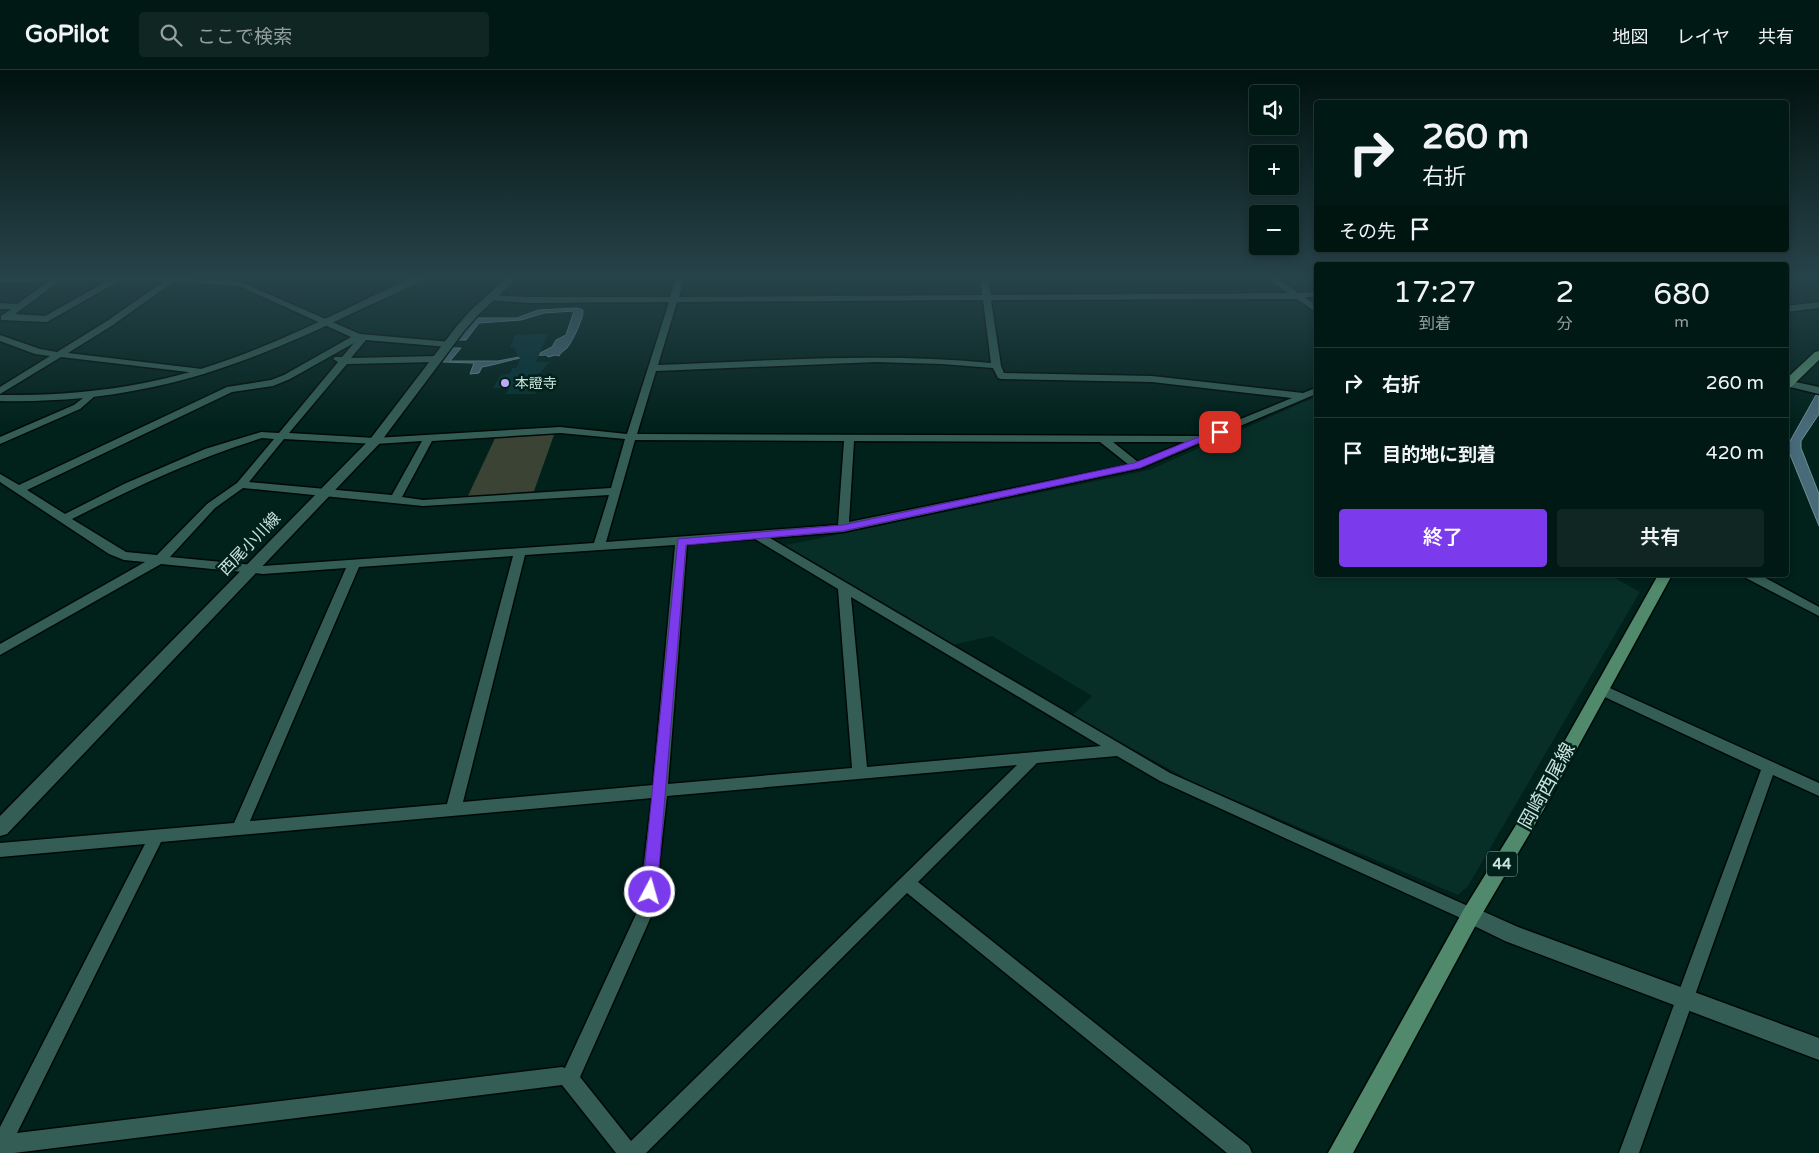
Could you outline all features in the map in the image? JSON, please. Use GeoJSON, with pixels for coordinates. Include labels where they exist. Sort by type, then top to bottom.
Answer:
{"type":"FeatureCollection","features":[{"type":"Feature","properties":{"kind":"main road"},"geometry":{"type":"LineString","coordinates":[[0,398],[47,398],[91,395],[142,387],[202,372],[259,352],[314,327]]}},
{"type":"Feature","properties":{"kind":"main road","name":"西尾小川線"},"geometry":{"type":"LineString","coordinates":[[0,828],[375,441],[463,327]]}},
{"type":"Feature","properties":{"kind":"main road"},"geometry":{"type":"LineString","coordinates":[[1789,382],[1819,354]]}},
{"type":"Feature","properties":{"kind":"main road"},"geometry":{"type":"LineString","coordinates":[[1789,384],[1818,391]]}},
{"type":"Feature","properties":{"kind":"main road","name":"岡崎西尾線"},"geometry":{"type":"LineString","coordinates":[[1340,1153],[1471,915],[1538,804],[1664,577]]}},
{"type":"Feature","properties":{"kind":"main road"},"geometry":{"type":"LineString","coordinates":[[1471,915],[1512,934],[1685,1000],[1819,1048]]}},
{"type":"Feature","properties":{"kind":"street"},"geometry":{"type":"LineString","coordinates":[[0,391],[56,354],[104,327]]}},
{"type":"Feature","properties":{"kind":"street"},"geometry":{"type":"LineString","coordinates":[[335,327],[361,337],[448,344]]}},
{"type":"Feature","properties":{"kind":"street"},"geometry":{"type":"LineString","coordinates":[[599,547],[666,327]]}},
{"type":"Feature","properties":{"kind":"street"},"geometry":{"type":"LineString","coordinates":[[991,327],[996,366],[999,375],[1004,377],[1152,379],[1304,396]]}},
{"type":"Feature","properties":{"kind":"street"},"geometry":{"type":"LineString","coordinates":[[19,489],[230,389],[274,383],[361,337]]}},
{"type":"Feature","properties":{"kind":"street"},"geometry":{"type":"LineString","coordinates":[[0,650],[159,560],[211,506],[241,485],[361,337]]}},
{"type":"Feature","properties":{"kind":"street"},"geometry":{"type":"LineString","coordinates":[[0,338],[38,352],[202,372]]}},
{"type":"Feature","properties":{"kind":"street"},"geometry":{"type":"LineString","coordinates":[[326,356],[343,361],[438,359]]}},
{"type":"Feature","properties":{"kind":"street"},"geometry":{"type":"LineString","coordinates":[[653,368],[876,359],[942,361],[996,366]]}},
{"type":"Feature","properties":{"kind":"street"},"geometry":{"type":"LineString","coordinates":[[0,477],[66,518],[118,554],[249,570],[354,564],[681,542],[843,528],[1137,466],[1314,393]]}},
{"type":"Feature","properties":{"kind":"street"},"geometry":{"type":"LineString","coordinates":[[0,441],[77,407],[91,395]]}},
{"type":"Feature","properties":{"kind":"street"},"geometry":{"type":"LineString","coordinates":[[66,518],[128,486],[209,451],[261,435],[375,441],[560,430],[631,437],[1202,440]]}},
{"type":"Feature","properties":{"kind":"street"},"geometry":{"type":"LineString","coordinates":[[395,499],[428,438]]}},
{"type":"Feature","properties":{"kind":"street"},"geometry":{"type":"LineString","coordinates":[[843,528],[849,438]]}},
{"type":"Feature","properties":{"kind":"street"},"geometry":{"type":"LineString","coordinates":[[1103,439],[1137,466]]}},
{"type":"Feature","properties":{"kind":"street"},"geometry":{"type":"LineString","coordinates":[[241,485],[423,503],[616,491]]}},
{"type":"Feature","properties":{"kind":"street"},"geometry":{"type":"LineString","coordinates":[[758,536],[1118,750],[1184,787],[1471,915]]}},
{"type":"Feature","properties":{"kind":"street"},"geometry":{"type":"LineString","coordinates":[[570,1079],[646,910],[650,892],[681,542]]}},
{"type":"Feature","properties":{"kind":"street"},"geometry":{"type":"LineString","coordinates":[[453,810],[520,552]]}},
{"type":"Feature","properties":{"kind":"street"},"geometry":{"type":"LineString","coordinates":[[239,829],[354,564]]}},
{"type":"Feature","properties":{"kind":"street"},"geometry":{"type":"LineString","coordinates":[[1754,577],[1819,612]]}},
{"type":"Feature","properties":{"kind":"street"},"geometry":{"type":"LineString","coordinates":[[844,588],[860,773]]}},
{"type":"Feature","properties":{"kind":"street"},"geometry":{"type":"LineString","coordinates":[[1601,689],[1819,790]]}},
{"type":"Feature","properties":{"kind":"street"},"geometry":{"type":"LineString","coordinates":[[0,850],[1118,750]]}},
{"type":"Feature","properties":{"kind":"street"},"geometry":{"type":"LineString","coordinates":[[632,1153],[1032,759]]}},
{"type":"Feature","properties":{"kind":"street"},"geometry":{"type":"LineString","coordinates":[[1628,1153],[1768,767]]}},
{"type":"Feature","properties":{"kind":"street"},"geometry":{"type":"LineString","coordinates":[[0,1146],[156,837]]}},
{"type":"Feature","properties":{"kind":"street"},"geometry":{"type":"LineString","coordinates":[[908,883],[1242,1153]]}},
{"type":"Feature","properties":{"kind":"street"},"geometry":{"type":"LineString","coordinates":[[0,1146],[562,1076],[570,1079],[628,1153]]}},
{"type":"Feature","properties":{"kind":"shaded area"},"geometry":{"type":"Polygon","coordinates":[[[469,327],[476,327],[466,340],[456,340],[469,327]]]}},
{"type":"Feature","properties":{"kind":"shaded area"},"geometry":{"type":"Polygon","coordinates":[[[569,327],[579,327],[567,348],[559,356],[548,357],[546,355],[538,355],[521,358],[482,367],[479,373],[470,374],[474,363],[443,362],[453,348],[461,348],[450,361],[498,361],[540,353],[552,347],[556,340],[566,335],[569,327]]]}},
{"type":"Feature","properties":{"kind":"shaded area"},"geometry":{"type":"Polygon","coordinates":[[[1816,395],[1819,396],[1819,414],[1801,441],[1801,448],[1819,494],[1819,526],[1789,452],[1789,443],[1816,395]]]}},
{"type":"Feature","properties":{"kind":"shaded area"},"geometry":{"type":"Polygon","coordinates":[[[1314,398],[1314,577],[1614,577],[1640,592],[1468,886],[1458,895],[1195,783],[1072,716],[1092,696],[992,636],[953,645],[781,546],[1149,470],[1314,398]]]}},
{"type":"Feature","properties":{"kind":"green space"},"geometry":{"type":"Polygon","coordinates":[[[555,432],[533,494],[467,498],[496,436],[555,432]]]}},
{"type":"Feature","properties":{"kind":"building","name":"本證寺"},"geometry":{"type":"Polygon","coordinates":[[[548,334],[536,362],[550,362],[539,374],[535,385],[538,388],[535,394],[505,394],[509,388],[493,388],[500,376],[510,373],[512,368],[516,368],[520,359],[514,348],[510,348],[515,335],[548,334]]]}},
{"type":"Feature","properties":{"kind":"place","name":"本證寺"},"geometry":{"type":"Point","coordinates":[505,383]}},
{"type":"Feature","properties":{"kind":"route"},"geometry":{"type":"LineString","coordinates":[[650,892],[681,542],[815,532],[843,528],[1137,466],[1220,432]]}}]}
